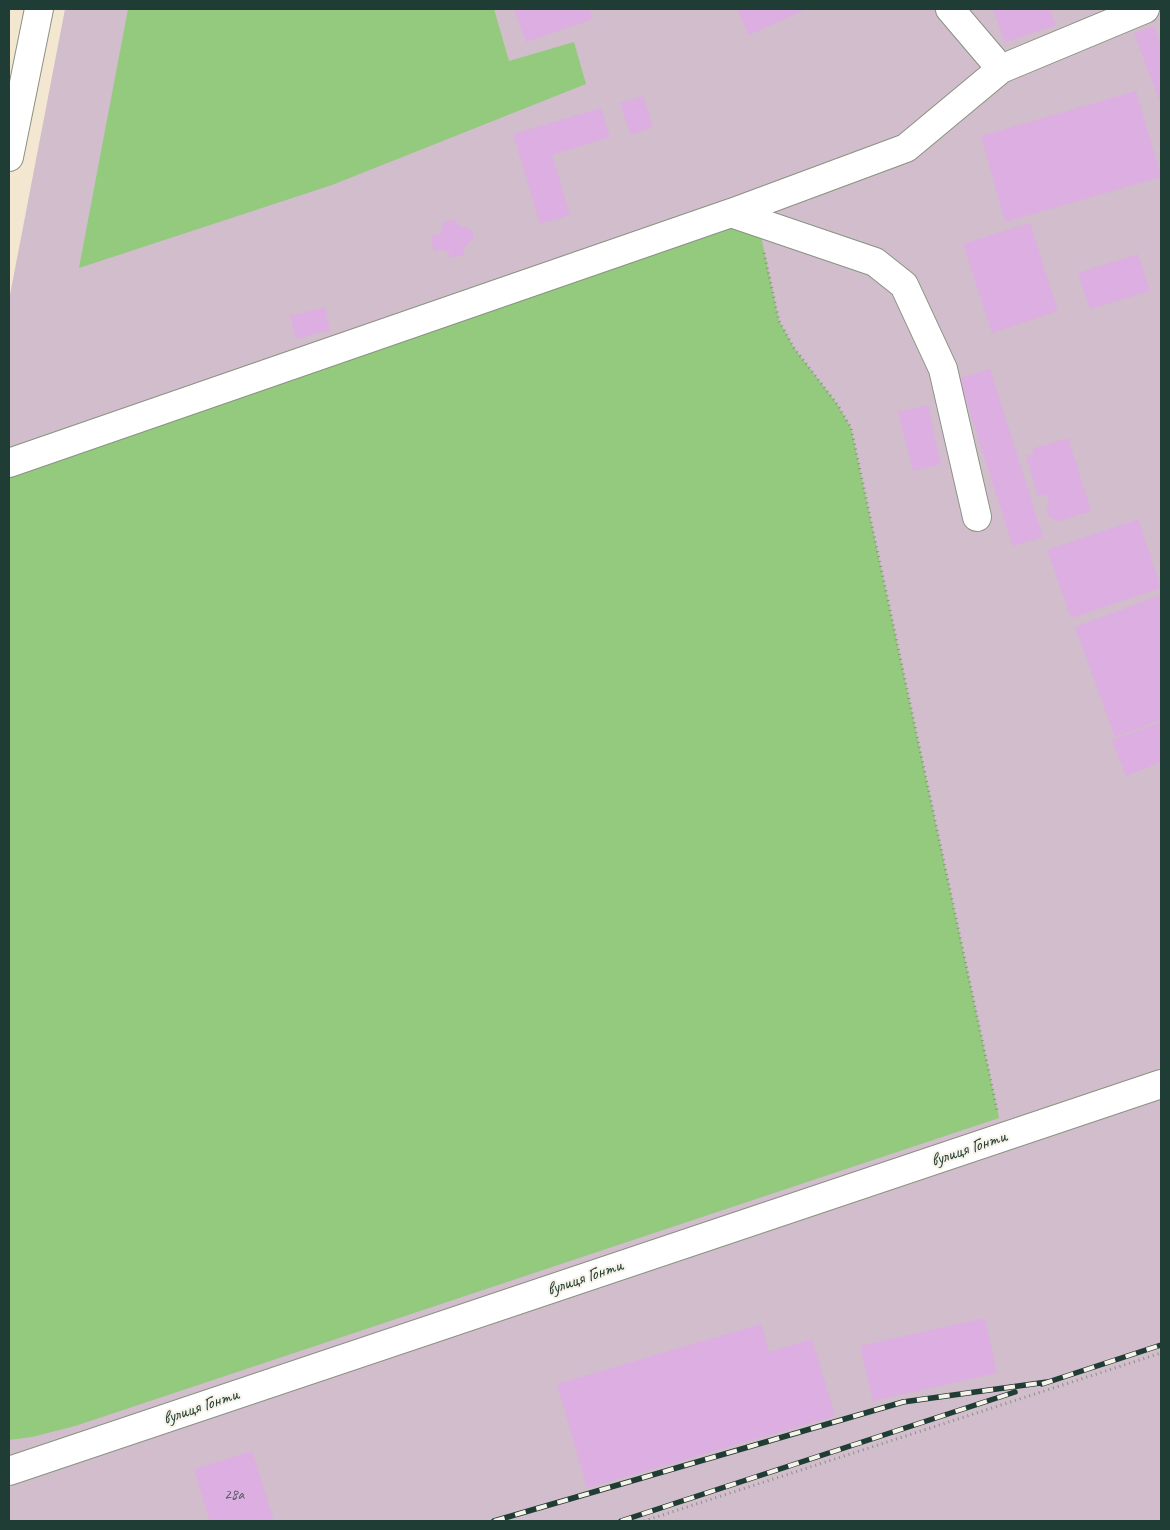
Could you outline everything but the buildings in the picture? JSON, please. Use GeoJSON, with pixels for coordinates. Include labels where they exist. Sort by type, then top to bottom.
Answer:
{"type":"FeatureCollection","features":[{"type":"Feature","properties":{"kind":"street"},"geometry":{"type":"LineString","coordinates":[[10,141],[39,9]]}},
{"type":"Feature","properties":{"kind":"street"},"geometry":{"type":"LineString","coordinates":[[950,9],[1001,69]]}},
{"type":"Feature","properties":{"kind":"street"},"geometry":{"type":"LineString","coordinates":[[9,463],[731,213],[906,148],[1001,69],[1145,9]]}},
{"type":"Feature","properties":{"kind":"street"},"geometry":{"type":"LineString","coordinates":[[731,213],[875,262],[904,285],[943,368],[976,517]]}},
{"type":"Feature","properties":{"kind":"street","name":"вулиця Гонти"},"geometry":{"type":"LineString","coordinates":[[11,1470],[1161,1084]]}},
{"type":"Feature","properties":{"kind":"path"},"geometry":{"type":"LineString","coordinates":[[758,222],[779,321],[794,348],[837,404],[851,428],[1003,1138]]}},
{"type":"Feature","properties":{"kind":"path"},"geometry":{"type":"LineString","coordinates":[[644,1521],[1161,1353]]}},
{"type":"Feature","properties":{"kind":"shaded area"},"geometry":{"type":"Polygon","coordinates":[[[65,9],[1161,9],[1161,1521],[9,1521],[9,300],[65,9]]]}},
{"type":"Feature","properties":{"kind":"green space"},"geometry":{"type":"Polygon","coordinates":[[[128,9],[494,9],[509,61],[574,42],[586,84],[332,185],[79,268],[128,9]]]}},
{"type":"Feature","properties":{"kind":"green space"},"geometry":{"type":"Polygon","coordinates":[[[731,213],[758,222],[779,321],[794,348],[837,404],[851,428],[999,1118],[75,1426],[32,1437],[9,1440],[9,461],[731,213]]]}},
{"type":"Feature","properties":{"kind":"railway"},"geometry":{"type":"LineString","coordinates":[[1042,1384],[1161,1345]]}},
{"type":"Feature","properties":{"kind":"railway"},"geometry":{"type":"LineString","coordinates":[[494,1521],[903,1402],[1047,1382]]}},
{"type":"Feature","properties":{"kind":"railway"},"geometry":{"type":"LineString","coordinates":[[621,1521],[1015,1392]]}}]}
